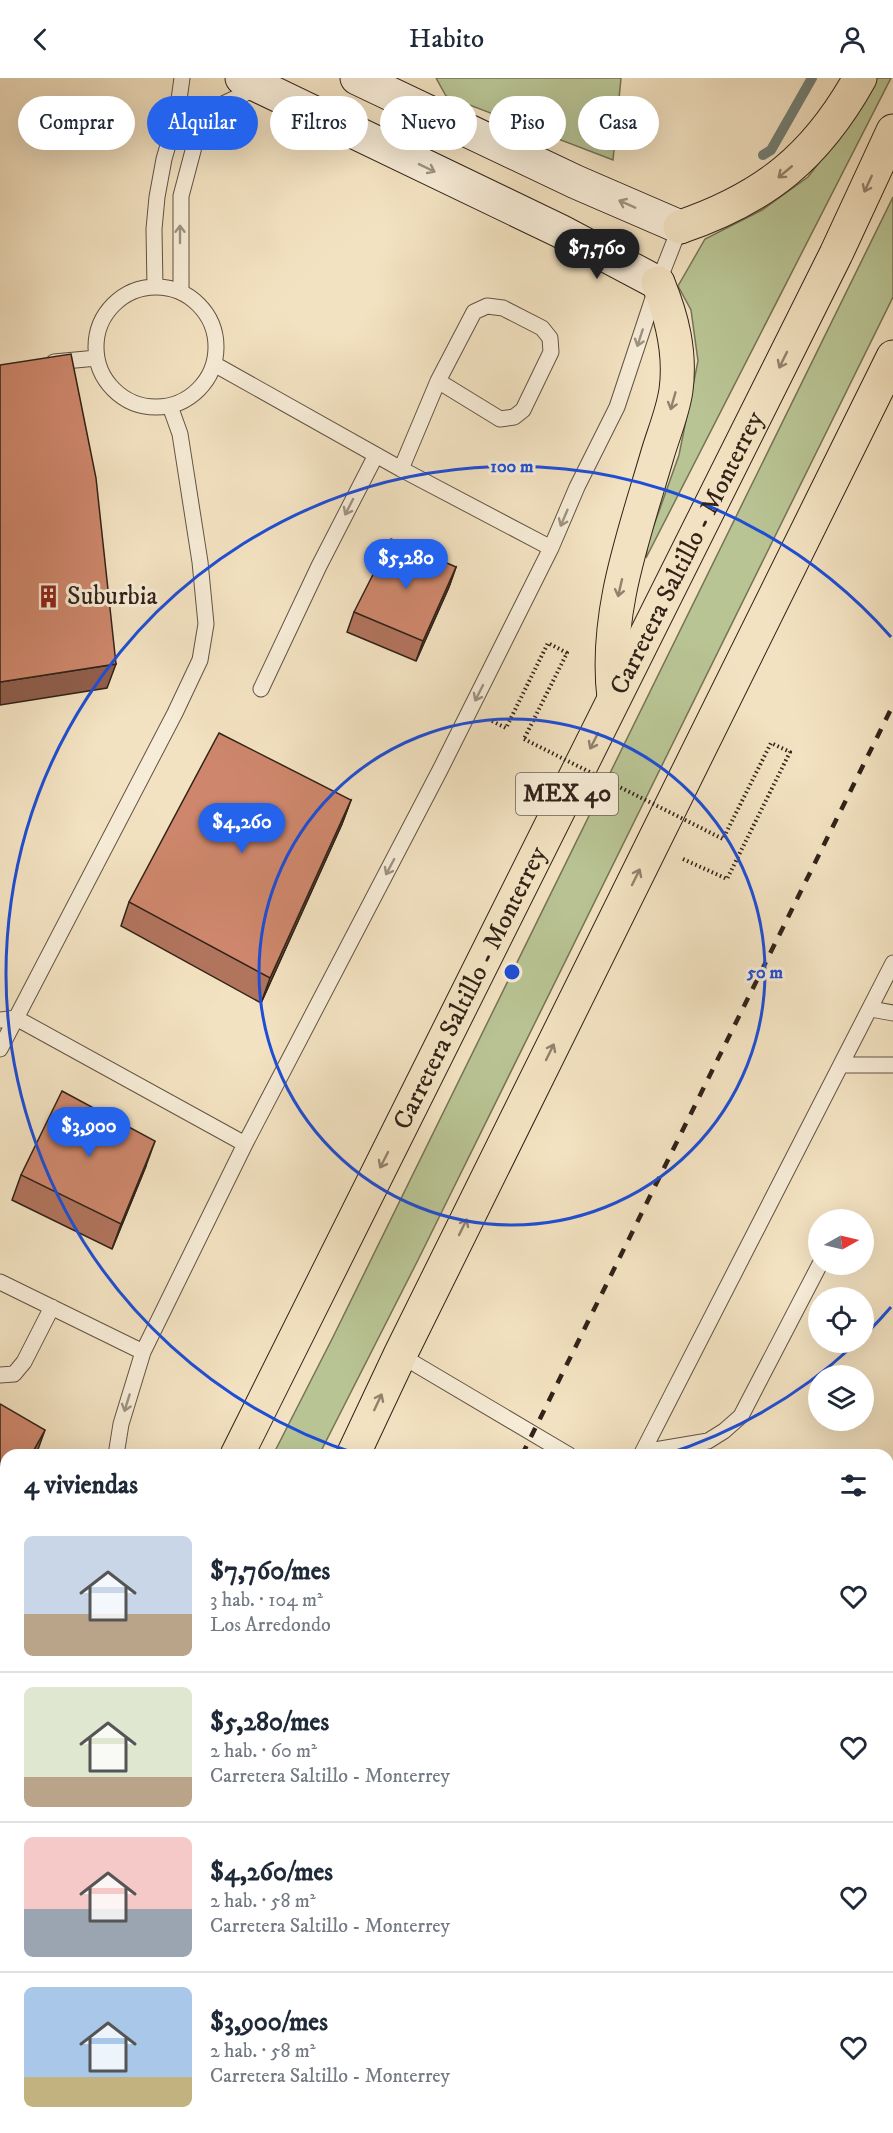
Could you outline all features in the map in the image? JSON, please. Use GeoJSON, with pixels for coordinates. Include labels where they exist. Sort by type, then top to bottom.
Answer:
{"type":"FeatureCollection","features":[{"type":"Feature","properties":{"kind":"main road"},"geometry":{"type":"LineString","coordinates":[[680,227],[742,202],[780,176],[821,137],[842,110],[860,78]]}},
{"type":"Feature","properties":{"kind":"main road","name":"Carretera Saltillo - Monterrey"},"geometry":{"type":"LineString","coordinates":[[240,1449],[836,254],[893,131]]}},
{"type":"Feature","properties":{"kind":"main road"},"geometry":{"type":"LineString","coordinates":[[614,701],[611,655],[617,604],[629,551],[676,390],[676,344],[669,310],[658,283]]}},
{"type":"Feature","properties":{"kind":"main road"},"geometry":{"type":"LineString","coordinates":[[356,1449],[400,1355],[893,357]]}},
{"type":"Feature","properties":{"kind":"street"},"geometry":{"type":"LineString","coordinates":[[357,78],[565,177],[680,227]]}},
{"type":"Feature","properties":{"kind":"street"},"geometry":{"type":"LineString","coordinates":[[256,81],[560,231],[658,283]]}},
{"type":"Feature","properties":{"kind":"lane"},"geometry":{"type":"LineString","coordinates":[[155,287],[154,230],[157,197],[164,159],[177,114],[182,78]]}},
{"type":"Feature","properties":{"kind":"lane"},"geometry":{"type":"LineString","coordinates":[[181,292],[182,196],[199,128],[210,110],[256,81]]}},
{"type":"Feature","properties":{"kind":"lane"},"geometry":{"type":"LineString","coordinates":[[117,1449],[121,1424],[142,1352],[245,1144],[440,770],[551,548],[577,487],[617,407],[658,283],[680,227]]}},
{"type":"Feature","properties":{"kind":"lane"},"geometry":{"type":"LineString","coordinates":[[155,287],[181,292],[198,304],[210,322],[216,342],[214,364],[204,383],[189,398],[170,406],[150,407],[131,402],[115,392],[103,376],[97,358],[96,341],[100,324],[109,309],[122,297],[137,289],[155,287]]}},
{"type":"Feature","properties":{"kind":"lane"},"geometry":{"type":"LineString","coordinates":[[401,469],[438,381],[474,312],[487,306],[503,308],[542,328],[550,338],[551,352],[523,410],[514,417],[500,419],[438,381]]}},
{"type":"Feature","properties":{"kind":"lane"},"geometry":{"type":"LineString","coordinates":[[43,363],[97,358]]}},
{"type":"Feature","properties":{"kind":"lane"},"geometry":{"type":"LineString","coordinates":[[214,364],[401,469],[551,548]]}},
{"type":"Feature","properties":{"kind":"lane"},"geometry":{"type":"LineString","coordinates":[[0,1049],[175,713],[200,660],[206,624],[200,562],[180,434],[170,406]]}},
{"type":"Feature","properties":{"kind":"lane"},"geometry":{"type":"LineString","coordinates":[[261,689],[319,566],[376,455]]}},
{"type":"Feature","properties":{"kind":"lane"},"geometry":{"type":"LineString","coordinates":[[645,1449],[893,963]]}},
{"type":"Feature","properties":{"kind":"lane"},"geometry":{"type":"LineString","coordinates":[[871,1008],[893,1013]]}},
{"type":"Feature","properties":{"kind":"lane"},"geometry":{"type":"LineString","coordinates":[[0,1020],[16,1018],[245,1144]]}},
{"type":"Feature","properties":{"kind":"lane"},"geometry":{"type":"LineString","coordinates":[[842,1065],[893,1065]]}},
{"type":"Feature","properties":{"kind":"lane"},"geometry":{"type":"LineString","coordinates":[[667,1449],[708,1441],[741,1416],[814,1275]]}},
{"type":"Feature","properties":{"kind":"lane"},"geometry":{"type":"LineString","coordinates":[[0,1282],[142,1352]]}},
{"type":"Feature","properties":{"kind":"lane"},"geometry":{"type":"LineString","coordinates":[[0,1375],[14,1374],[24,1362],[52,1307]]}},
{"type":"Feature","properties":{"kind":"lane"},"geometry":{"type":"LineString","coordinates":[[400,1355],[559,1449]]}},
{"type":"Feature","properties":{"kind":"path"},"geometry":{"type":"LineString","coordinates":[[506,728],[548,643],[567,653],[524,739],[723,839],[771,743],[790,752],[727,879],[652,844]]}},
{"type":"Feature","properties":{"kind":"green space"},"geometry":{"type":"Polygon","coordinates":[[[436,78],[621,78],[619,96],[578,96],[578,147],[566,142],[566,96],[489,96],[489,112],[477,108],[477,96],[446,96],[436,78]]]}},
{"type":"Feature","properties":{"kind":"green space"},"geometry":{"type":"Polygon","coordinates":[[[875,78],[891,78],[646,558],[648,542],[679,455],[698,361],[691,310],[678,286],[705,239],[762,210],[808,177],[849,124],[875,78]]]}},
{"type":"Feature","properties":{"kind":"green space"},"geometry":{"type":"Polygon","coordinates":[[[587,150],[614,150],[613,160],[587,150]]]}},
{"type":"Feature","properties":{"kind":"green space"},"geometry":{"type":"Polygon","coordinates":[[[893,197],[893,297],[418,1260],[322,1449],[276,1449],[893,197]]]}},
{"type":"Feature","properties":{"kind":"building","name":"Suburbia"},"geometry":{"type":"Polygon","coordinates":[[[71,354],[96,478],[116,664],[0,682],[0,365],[71,354]]]}},
{"type":"Feature","properties":{"kind":"building"},"geometry":{"type":"Polygon","coordinates":[[[391,539],[456,567],[423,641],[354,612],[391,539]]]}},
{"type":"Feature","properties":{"kind":"building"},"geometry":{"type":"Polygon","coordinates":[[[219,733],[351,800],[270,978],[129,902],[219,733]]]}},
{"type":"Feature","properties":{"kind":"building"},"geometry":{"type":"Polygon","coordinates":[[[62,1091],[155,1141],[121,1224],[21,1175],[62,1091]]]}},
{"type":"Feature","properties":{"kind":"building"},"geometry":{"type":"Polygon","coordinates":[[[0,1404],[45,1430],[34,1449],[0,1449],[0,1404]]]}},
{"type":"Feature","properties":{"kind":"waterway"},"geometry":{"type":"LineString","coordinates":[[763,155],[771,150],[812,78]]}},
{"type":"Feature","properties":{"kind":"railway"},"geometry":{"type":"LineString","coordinates":[[525,1449],[893,705]]}},
{"type":"Feature","properties":{"kind":"place","name":"Suburbia"},"geometry":{"type":"Point","coordinates":[49,596]}}]}
